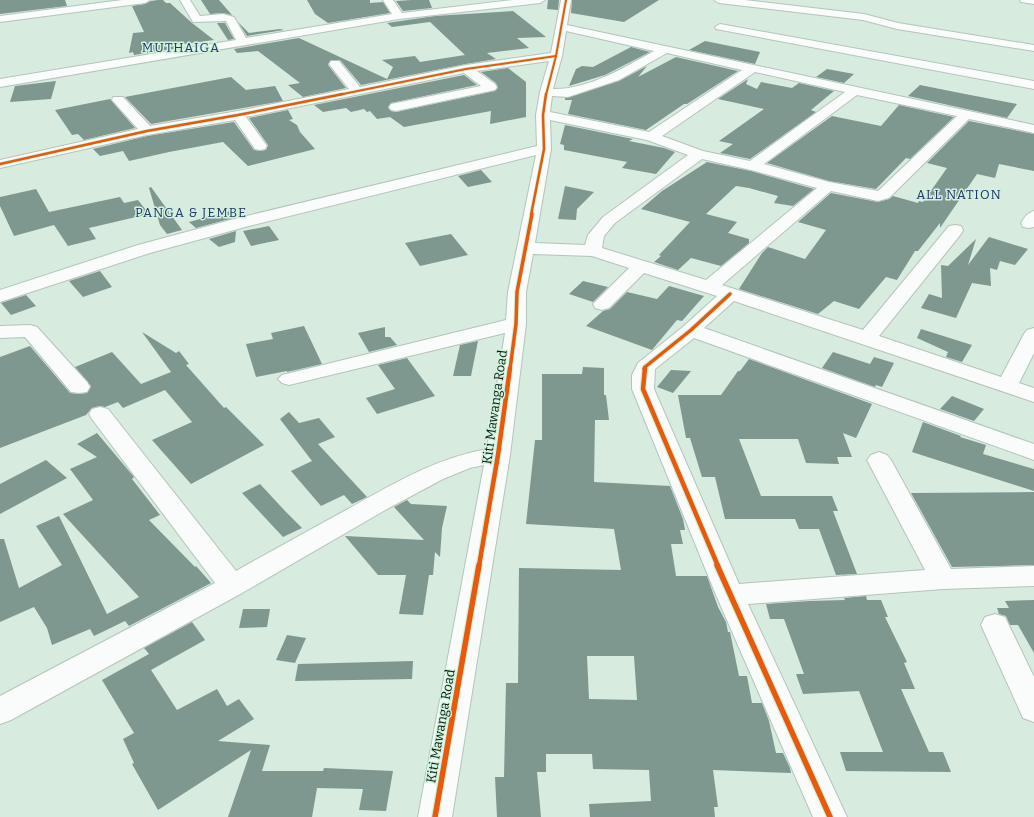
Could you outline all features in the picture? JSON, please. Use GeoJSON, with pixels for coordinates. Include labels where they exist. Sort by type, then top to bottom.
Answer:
{"type":"FeatureCollection","features":[{"type":"Feature","properties":{"kind":"street"},"geometry":{"type":"LineString","coordinates":[[0,19],[145,0]]}},
{"type":"Feature","properties":{"kind":"street"},"geometry":{"type":"LineString","coordinates":[[185,0],[197,20],[223,17],[230,19],[243,43]]}},
{"type":"Feature","properties":{"kind":"street"},"geometry":{"type":"LineString","coordinates":[[388,0],[399,16]]}},
{"type":"Feature","properties":{"kind":"street"},"geometry":{"type":"LineString","coordinates":[[0,83],[399,16],[540,0]]}},
{"type":"Feature","properties":{"kind":"street","name":"Kiti Mawanga Road"},"geometry":{"type":"LineString","coordinates":[[434,817],[498,455],[516,324],[517,292],[544,149],[543,115],[546,92],[556,56],[566,0]]}},
{"type":"Feature","properties":{"kind":"street"},"geometry":{"type":"LineString","coordinates":[[719,0],[864,17],[897,26],[1034,48]]}},
{"type":"Feature","properties":{"kind":"street"},"geometry":{"type":"LineString","coordinates":[[1025,0],[1034,1]]}},
{"type":"Feature","properties":{"kind":"street"},"geometry":{"type":"LineString","coordinates":[[720,26],[1034,85]]}},
{"type":"Feature","properties":{"kind":"street"},"geometry":{"type":"LineString","coordinates":[[561,27],[1034,129]]}},
{"type":"Feature","properties":{"kind":"street"},"geometry":{"type":"LineString","coordinates":[[546,92],[568,93],[615,77],[664,50]]}},
{"type":"Feature","properties":{"kind":"street"},"geometry":{"type":"LineString","coordinates":[[0,164],[147,131],[238,115],[466,69],[556,56]]}},
{"type":"Feature","properties":{"kind":"street"},"geometry":{"type":"LineString","coordinates":[[335,64],[357,91]]}},
{"type":"Feature","properties":{"kind":"street"},"geometry":{"type":"LineString","coordinates":[[652,137],[752,68]]}},
{"type":"Feature","properties":{"kind":"street"},"geometry":{"type":"LineString","coordinates":[[396,107],[491,87],[466,69]]}},
{"type":"Feature","properties":{"kind":"street"},"geometry":{"type":"LineString","coordinates":[[753,166],[854,91]]}},
{"type":"Feature","properties":{"kind":"street"},"geometry":{"type":"LineString","coordinates":[[118,100],[147,131]]}},
{"type":"Feature","properties":{"kind":"street"},"geometry":{"type":"LineString","coordinates":[[543,115],[652,137],[699,154],[753,166],[828,186],[870,195],[883,195],[966,114]]}},
{"type":"Feature","properties":{"kind":"street"},"geometry":{"type":"LineString","coordinates":[[238,115],[260,146]]}},
{"type":"Feature","properties":{"kind":"street"},"geometry":{"type":"LineString","coordinates":[[0,296],[144,249],[244,222],[544,149]]}},
{"type":"Feature","properties":{"kind":"street"},"geometry":{"type":"LineString","coordinates":[[593,251],[596,235],[609,220],[699,154]]}},
{"type":"Feature","properties":{"kind":"street"},"geometry":{"type":"LineString","coordinates":[[828,186],[719,290],[690,330],[645,367],[643,375],[643,389],[730,595],[830,817]]}},
{"type":"Feature","properties":{"kind":"street"},"geometry":{"type":"LineString","coordinates":[[867,338],[954,230]]}},
{"type":"Feature","properties":{"kind":"street"},"geometry":{"type":"LineString","coordinates":[[525,248],[593,251],[719,290],[1034,394]]}},
{"type":"Feature","properties":{"kind":"street"},"geometry":{"type":"LineString","coordinates":[[602,304],[641,266]]}},
{"type":"Feature","properties":{"kind":"street"},"geometry":{"type":"LineString","coordinates":[[289,379],[516,324]]}},
{"type":"Feature","properties":{"kind":"street"},"geometry":{"type":"LineString","coordinates":[[690,330],[1034,452]]}},
{"type":"Feature","properties":{"kind":"street"},"geometry":{"type":"LineString","coordinates":[[0,332],[30,331],[79,386]]}},
{"type":"Feature","properties":{"kind":"street"},"geometry":{"type":"LineString","coordinates":[[1007,385],[1034,334]]}},
{"type":"Feature","properties":{"kind":"street"},"geometry":{"type":"LineString","coordinates":[[100,414],[232,586]]}},
{"type":"Feature","properties":{"kind":"street"},"geometry":{"type":"LineString","coordinates":[[0,710],[232,586],[378,503],[435,473],[465,460],[498,455]]}},
{"type":"Feature","properties":{"kind":"street"},"geometry":{"type":"LineString","coordinates":[[879,460],[943,579]]}},
{"type":"Feature","properties":{"kind":"street"},"geometry":{"type":"LineString","coordinates":[[730,595],[943,579],[1034,576]]}},
{"type":"Feature","properties":{"kind":"street"},"geometry":{"type":"LineString","coordinates":[[995,625],[1034,709]]}},
{"type":"Feature","properties":{"kind":"building"},"geometry":{"type":"Polygon","coordinates":[[[0,0],[65,0],[67,6],[0,14],[0,0]]]}},
{"type":"Feature","properties":{"kind":"building"},"geometry":{"type":"Polygon","coordinates":[[[163,0],[166,3],[170,3],[214,40],[176,45],[178,48],[134,55],[133,52],[129,53],[133,33],[144,32],[132,6],[163,0]]]}},
{"type":"Feature","properties":{"kind":"building"},"geometry":{"type":"Polygon","coordinates":[[[201,0],[219,0],[232,15],[223,13],[210,14],[201,0]]]}},
{"type":"Feature","properties":{"kind":"building"},"geometry":{"type":"Polygon","coordinates":[[[307,0],[370,0],[370,3],[383,2],[390,13],[328,23],[315,14],[307,0]]]}},
{"type":"Feature","properties":{"kind":"building"},"geometry":{"type":"Polygon","coordinates":[[[429,0],[432,8],[403,11],[396,1],[429,0]]]}},
{"type":"Feature","properties":{"kind":"building"},"geometry":{"type":"Polygon","coordinates":[[[548,0],[559,0],[558,10],[547,9],[548,0]]]}},
{"type":"Feature","properties":{"kind":"building"},"geometry":{"type":"Polygon","coordinates":[[[572,0],[659,0],[624,22],[571,13],[572,0]]]}},
{"type":"Feature","properties":{"kind":"building"},"geometry":{"type":"Polygon","coordinates":[[[513,11],[546,37],[517,38],[529,48],[487,53],[496,59],[361,85],[340,60],[331,60],[328,65],[346,88],[303,97],[288,85],[300,83],[258,51],[237,53],[234,49],[299,38],[387,79],[393,67],[382,60],[415,56],[420,62],[465,55],[430,22],[392,27],[387,23],[435,16],[513,11]]]}},
{"type":"Feature","properties":{"kind":"building"},"geometry":{"type":"Polygon","coordinates":[[[238,22],[249,33],[280,29],[284,30],[247,36],[238,22]]]}},
{"type":"Feature","properties":{"kind":"building"},"geometry":{"type":"Polygon","coordinates":[[[217,23],[225,23],[234,39],[228,40],[217,23]]]}},
{"type":"Feature","properties":{"kind":"building"},"geometry":{"type":"Polygon","coordinates":[[[705,41],[760,52],[755,64],[689,50],[705,41]]]}},
{"type":"Feature","properties":{"kind":"building"},"geometry":{"type":"Polygon","coordinates":[[[631,47],[650,52],[605,75],[569,86],[576,69],[582,66],[593,67],[631,47]]]}},
{"type":"Feature","properties":{"kind":"building"},"geometry":{"type":"Polygon","coordinates":[[[676,57],[738,71],[687,104],[684,104],[646,130],[568,114],[572,100],[565,100],[565,98],[619,81],[647,66],[638,77],[676,57]]]}},
{"type":"Feature","properties":{"kind":"building"},"geometry":{"type":"Polygon","coordinates":[[[508,68],[526,82],[526,117],[490,124],[491,111],[404,127],[390,117],[377,119],[370,111],[367,112],[364,109],[351,112],[346,108],[323,112],[314,105],[464,75],[477,85],[391,103],[388,108],[391,111],[396,112],[495,91],[498,88],[496,83],[481,72],[508,68]]]}},
{"type":"Feature","properties":{"kind":"building"},"geometry":{"type":"Polygon","coordinates":[[[827,69],[854,74],[844,83],[816,77],[827,69]]]}},
{"type":"Feature","properties":{"kind":"building"},"geometry":{"type":"Polygon","coordinates":[[[231,77],[246,90],[275,86],[283,101],[151,124],[125,97],[231,77]]]}},
{"type":"Feature","properties":{"kind":"building"},"geometry":{"type":"Polygon","coordinates":[[[748,79],[746,84],[757,89],[761,82],[792,88],[799,83],[834,91],[811,110],[816,112],[750,159],[720,153],[733,144],[719,141],[764,109],[718,99],[748,79]]]}},
{"type":"Feature","properties":{"kind":"building"},"geometry":{"type":"Polygon","coordinates":[[[56,81],[51,99],[10,102],[15,86],[56,81]]]}},
{"type":"Feature","properties":{"kind":"building"},"geometry":{"type":"Polygon","coordinates":[[[920,85],[1017,104],[1007,118],[908,96],[920,85]]]}},
{"type":"Feature","properties":{"kind":"building"},"geometry":{"type":"Polygon","coordinates":[[[110,99],[135,128],[84,140],[78,134],[72,135],[55,110],[110,99]]]}},
{"type":"Feature","properties":{"kind":"building"},"geometry":{"type":"Polygon","coordinates":[[[899,105],[954,117],[910,159],[906,158],[876,189],[829,181],[767,163],[832,116],[881,126],[899,105]]]}},
{"type":"Feature","properties":{"kind":"building"},"geometry":{"type":"Polygon","coordinates":[[[288,110],[293,119],[289,120],[297,125],[300,132],[315,149],[248,166],[223,142],[129,161],[123,151],[100,156],[93,149],[147,136],[234,122],[254,150],[266,150],[268,145],[249,118],[288,110]]]}},
{"type":"Feature","properties":{"kind":"building"},"geometry":{"type":"Polygon","coordinates":[[[969,121],[1034,134],[1034,171],[999,164],[995,178],[977,174],[940,228],[940,223],[918,251],[915,251],[897,280],[886,277],[859,309],[834,301],[818,314],[739,289],[762,253],[768,247],[805,259],[826,230],[798,222],[831,193],[878,202],[889,199],[893,196],[918,203],[919,201],[923,202],[947,168],[927,163],[969,121]]]}},
{"type":"Feature","properties":{"kind":"building"},"geometry":{"type":"Polygon","coordinates":[[[565,125],[633,139],[629,141],[664,148],[675,152],[656,174],[622,168],[627,162],[564,150],[564,145],[560,144],[565,125]]]}},
{"type":"Feature","properties":{"kind":"building"},"geometry":{"type":"Polygon","coordinates":[[[707,162],[751,171],[814,189],[793,206],[774,203],[778,196],[736,186],[706,214],[737,222],[728,233],[749,239],[749,243],[721,266],[691,258],[678,270],[654,262],[690,222],[641,209],[662,191],[707,162]]]}},
{"type":"Feature","properties":{"kind":"building"},"geometry":{"type":"Polygon","coordinates":[[[481,170],[492,182],[468,187],[458,176],[481,170]]]}},
{"type":"Feature","properties":{"kind":"building"},"geometry":{"type":"Polygon","coordinates":[[[565,186],[594,192],[577,209],[576,220],[558,219],[565,186]]]}},
{"type":"Feature","properties":{"kind":"building"},"geometry":{"type":"Polygon","coordinates":[[[151,187],[182,230],[167,234],[160,225],[149,188],[151,187]]]}},
{"type":"Feature","properties":{"kind":"building"},"geometry":{"type":"Polygon","coordinates":[[[36,189],[49,212],[120,197],[124,203],[138,200],[149,214],[89,228],[96,239],[68,246],[54,225],[14,236],[0,206],[0,197],[36,189]]]}},
{"type":"Feature","properties":{"kind":"building"},"geometry":{"type":"Polygon","coordinates":[[[237,209],[237,217],[196,228],[189,222],[237,209]]]}},
{"type":"Feature","properties":{"kind":"building"},"geometry":{"type":"Polygon","coordinates":[[[269,226],[279,240],[251,246],[243,231],[269,226]]]}},
{"type":"Feature","properties":{"kind":"building"},"geometry":{"type":"Polygon","coordinates":[[[236,231],[235,242],[219,247],[209,239],[236,231]]]}},
{"type":"Feature","properties":{"kind":"building"},"geometry":{"type":"Polygon","coordinates":[[[451,234],[468,255],[420,266],[405,243],[451,234]]]}},
{"type":"Feature","properties":{"kind":"building"},"geometry":{"type":"Polygon","coordinates":[[[989,237],[1028,249],[1015,265],[1000,261],[997,270],[990,268],[991,286],[972,283],[956,318],[921,308],[929,294],[942,298],[941,265],[948,266],[976,239],[968,265],[989,237]]]}},
{"type":"Feature","properties":{"kind":"building"},"geometry":{"type":"Polygon","coordinates":[[[100,271],[112,287],[83,297],[69,281],[100,271]]]}},
{"type":"Feature","properties":{"kind":"building"},"geometry":{"type":"Polygon","coordinates":[[[583,281],[608,287],[593,302],[569,294],[583,281]]]}},
{"type":"Feature","properties":{"kind":"building"},"geometry":{"type":"Polygon","coordinates":[[[669,286],[704,296],[682,321],[677,320],[652,350],[586,326],[603,311],[610,309],[627,292],[657,299],[669,286]]]}},
{"type":"Feature","properties":{"kind":"building"},"geometry":{"type":"Polygon","coordinates":[[[26,295],[36,306],[11,315],[1,303],[26,295]]]}},
{"type":"Feature","properties":{"kind":"building"},"geometry":{"type":"Polygon","coordinates":[[[304,326],[322,364],[256,377],[246,344],[273,339],[271,333],[304,326]]]}},
{"type":"Feature","properties":{"kind":"building"},"geometry":{"type":"Polygon","coordinates":[[[385,327],[385,337],[390,337],[397,345],[369,352],[358,333],[385,327]]]}},
{"type":"Feature","properties":{"kind":"building"},"geometry":{"type":"Polygon","coordinates":[[[921,329],[972,345],[962,362],[946,357],[948,352],[917,338],[921,329]]]}},
{"type":"Feature","properties":{"kind":"building"},"geometry":{"type":"Polygon","coordinates":[[[142,332],[176,353],[179,351],[189,364],[186,365],[224,408],[226,407],[264,445],[191,484],[152,440],[192,422],[165,390],[123,408],[118,402],[105,407],[100,406],[92,408],[86,415],[0,448],[0,357],[30,346],[70,393],[79,394],[87,393],[91,386],[75,367],[112,352],[141,384],[171,372],[142,332]]]}},
{"type":"Feature","properties":{"kind":"building"},"geometry":{"type":"Polygon","coordinates":[[[478,341],[471,376],[453,376],[460,345],[478,341]]]}},
{"type":"Feature","properties":{"kind":"building"},"geometry":{"type":"Polygon","coordinates":[[[833,352],[870,364],[874,357],[894,363],[882,387],[876,385],[875,387],[822,368],[833,352]]]}},
{"type":"Feature","properties":{"kind":"building"},"geometry":{"type":"Polygon","coordinates":[[[407,358],[435,396],[377,414],[366,398],[395,389],[378,365],[407,358]]]}},
{"type":"Feature","properties":{"kind":"building"},"geometry":{"type":"Polygon","coordinates":[[[749,359],[872,404],[856,438],[843,433],[852,457],[837,457],[839,464],[806,463],[798,439],[739,439],[761,496],[832,496],[838,511],[833,511],[857,574],[836,575],[819,529],[799,529],[795,519],[725,519],[715,477],[702,477],[690,438],[686,438],[678,395],[721,395],[738,371],[740,371],[749,359]]]}},
{"type":"Feature","properties":{"kind":"building"},"geometry":{"type":"Polygon","coordinates":[[[583,367],[604,368],[604,395],[606,395],[609,420],[595,420],[594,482],[670,486],[683,519],[685,530],[680,530],[683,544],[671,544],[676,576],[707,576],[718,607],[726,622],[728,632],[730,632],[739,676],[747,676],[752,703],[762,703],[769,721],[776,753],[783,753],[790,768],[791,773],[713,770],[718,807],[714,807],[715,817],[590,817],[589,804],[651,801],[649,770],[593,769],[592,754],[546,754],[546,772],[537,772],[541,817],[497,817],[495,777],[504,777],[506,683],[518,683],[519,568],[621,570],[614,529],[526,524],[535,440],[542,440],[542,374],[582,374],[583,367]],[[587,656],[589,699],[637,700],[634,656],[587,656]]]}},
{"type":"Feature","properties":{"kind":"building"},"geometry":{"type":"Polygon","coordinates":[[[671,370],[691,371],[673,393],[657,387],[671,370]]]}},
{"type":"Feature","properties":{"kind":"building"},"geometry":{"type":"Polygon","coordinates":[[[952,396],[984,409],[974,421],[940,409],[952,396]]]}},
{"type":"Feature","properties":{"kind":"building"},"geometry":{"type":"Polygon","coordinates":[[[289,412],[299,423],[319,418],[335,437],[318,444],[367,497],[352,504],[344,495],[321,506],[291,471],[312,461],[280,419],[289,412]]]}},
{"type":"Feature","properties":{"kind":"building"},"geometry":{"type":"Polygon","coordinates":[[[923,422],[961,436],[960,437],[986,445],[983,454],[1034,469],[1034,491],[912,452],[923,422]]]}},
{"type":"Feature","properties":{"kind":"building"},"geometry":{"type":"Polygon","coordinates":[[[97,433],[134,477],[132,479],[160,515],[149,520],[195,567],[196,566],[211,583],[129,626],[125,621],[94,636],[90,629],[52,645],[47,628],[34,607],[0,622],[0,539],[4,539],[19,588],[62,565],[36,526],[59,516],[107,614],[139,597],[63,514],[93,500],[70,469],[97,457],[77,444],[97,433]]]}},
{"type":"Feature","properties":{"kind":"building"},"geometry":{"type":"Polygon","coordinates":[[[46,460],[67,478],[0,514],[0,484],[46,460]]]}},
{"type":"Feature","properties":{"kind":"building"},"geometry":{"type":"Polygon","coordinates":[[[260,484],[302,528],[283,537],[242,493],[260,484]]]}},
{"type":"Feature","properties":{"kind":"building"},"geometry":{"type":"Polygon","coordinates":[[[1034,492],[1034,565],[952,567],[911,493],[1034,492]]]}},
{"type":"Feature","properties":{"kind":"building"},"geometry":{"type":"Polygon","coordinates":[[[407,500],[411,504],[447,506],[442,528],[440,557],[435,552],[433,575],[429,575],[423,615],[399,614],[406,575],[378,575],[345,536],[424,540],[394,507],[407,500]]]}},
{"type":"Feature","properties":{"kind":"building"},"geometry":{"type":"Polygon","coordinates":[[[866,596],[867,600],[881,600],[888,617],[885,617],[907,662],[904,663],[915,689],[901,689],[929,752],[943,752],[951,772],[846,771],[840,752],[883,752],[859,691],[803,694],[796,674],[804,674],[784,619],[770,619],[766,604],[845,600],[844,598],[866,596]]]}},
{"type":"Feature","properties":{"kind":"building"},"geometry":{"type":"Polygon","coordinates":[[[1034,600],[1034,653],[1018,625],[1010,625],[1006,616],[999,614],[997,608],[1009,608],[1005,601],[1034,600]]]}},
{"type":"Feature","properties":{"kind":"building"},"geometry":{"type":"Polygon","coordinates":[[[243,609],[270,609],[267,627],[239,628],[243,609]]]}},
{"type":"Feature","properties":{"kind":"building"},"geometry":{"type":"Polygon","coordinates":[[[192,622],[205,640],[151,670],[177,710],[217,689],[227,706],[239,699],[254,719],[218,741],[270,745],[262,771],[323,771],[324,768],[393,771],[386,811],[359,810],[363,789],[317,788],[312,817],[228,817],[251,750],[158,810],[132,764],[134,763],[123,739],[134,733],[102,680],[149,654],[144,648],[192,622]]]}},
{"type":"Feature","properties":{"kind":"building"},"geometry":{"type":"Polygon","coordinates":[[[287,635],[306,638],[295,663],[276,660],[287,635]]]}},
{"type":"Feature","properties":{"kind":"building"},"geometry":{"type":"Polygon","coordinates":[[[413,661],[412,679],[295,681],[298,664],[413,661]]]}},
{"type":"Feature","properties":{"kind":"cycle path"},"geometry":{"type":"LineString","coordinates":[[435,817],[498,455],[516,324],[517,292],[544,149],[543,115],[546,92],[556,56],[566,0]]}},
{"type":"Feature","properties":{"kind":"cycle path"},"geometry":{"type":"LineString","coordinates":[[0,164],[147,131],[238,115],[466,69],[556,56]]}},
{"type":"Feature","properties":{"kind":"cycle path"},"geometry":{"type":"LineString","coordinates":[[730,294],[691,330],[645,367],[643,375],[643,389],[730,595],[830,817]]}},
{"type":"Feature","properties":{"kind":"district","name":"MUTHAIGA"},"geometry":{"type":"Point","coordinates":[181,47]}},
{"type":"Feature","properties":{"kind":"district","name":"ALL NATION"},"geometry":{"type":"Point","coordinates":[959,194]}},
{"type":"Feature","properties":{"kind":"district","name":"PANGA & JEMBE"},"geometry":{"type":"Point","coordinates":[191,212]}}]}
